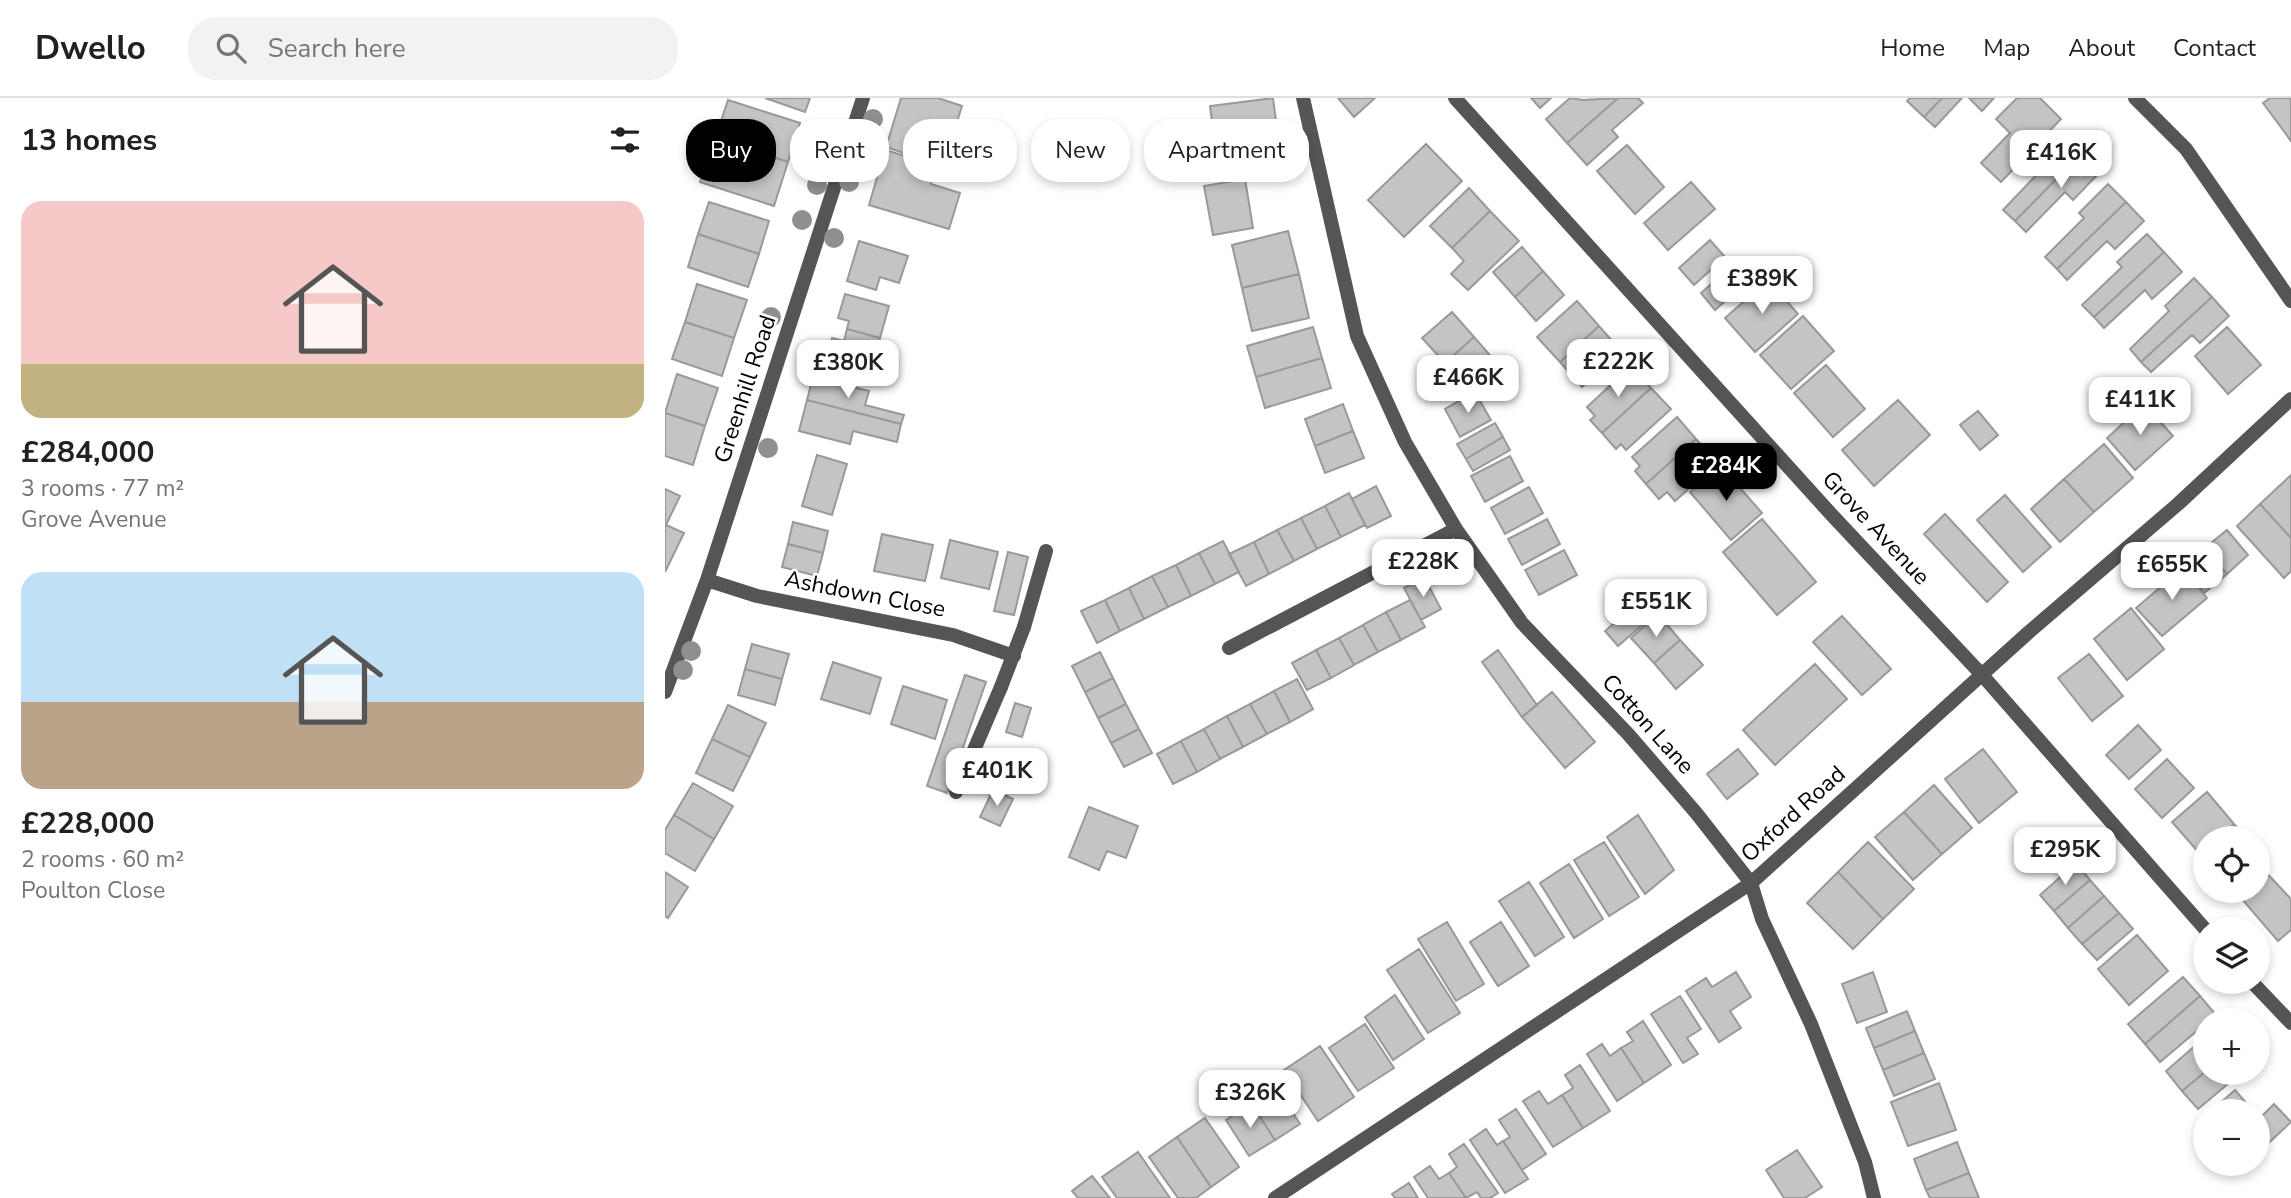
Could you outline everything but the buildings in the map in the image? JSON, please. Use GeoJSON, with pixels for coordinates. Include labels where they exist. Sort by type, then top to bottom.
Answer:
{"type":"FeatureCollection","features":[{"type":"Feature","properties":{"kind":"street","name":"Greenhill Road"},"geometry":{"type":"LineString","coordinates":[[665,692],[707,580],[863,98]]}},
{"type":"Feature","properties":{"kind":"street","name":"Cotton Lane"},"geometry":{"type":"LineString","coordinates":[[1303,98],[1357,336],[1405,442],[1456,529],[1523,623],[1629,735],[1751,883],[1762,919],[1811,1024],[1860,1149],[1874,1198]]}},
{"type":"Feature","properties":{"kind":"street","name":"Grove Avenue"},"geometry":{"type":"LineString","coordinates":[[1455,98],[1830,513],[1983,676],[2194,917]]}},
{"type":"Feature","properties":{"kind":"street"},"geometry":{"type":"LineString","coordinates":[[2135,98],[2186,149],[2291,301]]}},
{"type":"Feature","properties":{"kind":"street","name":"Oxford Road"},"geometry":{"type":"LineString","coordinates":[[1275,1198],[1644,957],[1751,883],[2178,504],[2291,399]]}},
{"type":"Feature","properties":{"kind":"street"},"geometry":{"type":"LineString","coordinates":[[1229,648],[1456,529]]}},
{"type":"Feature","properties":{"kind":"street"},"geometry":{"type":"LineString","coordinates":[[956,792],[1014,656],[1046,551]]}},
{"type":"Feature","properties":{"kind":"street","name":"Ashdown Close"},"geometry":{"type":"LineString","coordinates":[[707,580],[757,596],[953,635],[1014,656]]}},
{"type":"Feature","properties":{"kind":"street"},"geometry":{"type":"LineString","coordinates":[[2263,994],[2291,1023]]}}]}
